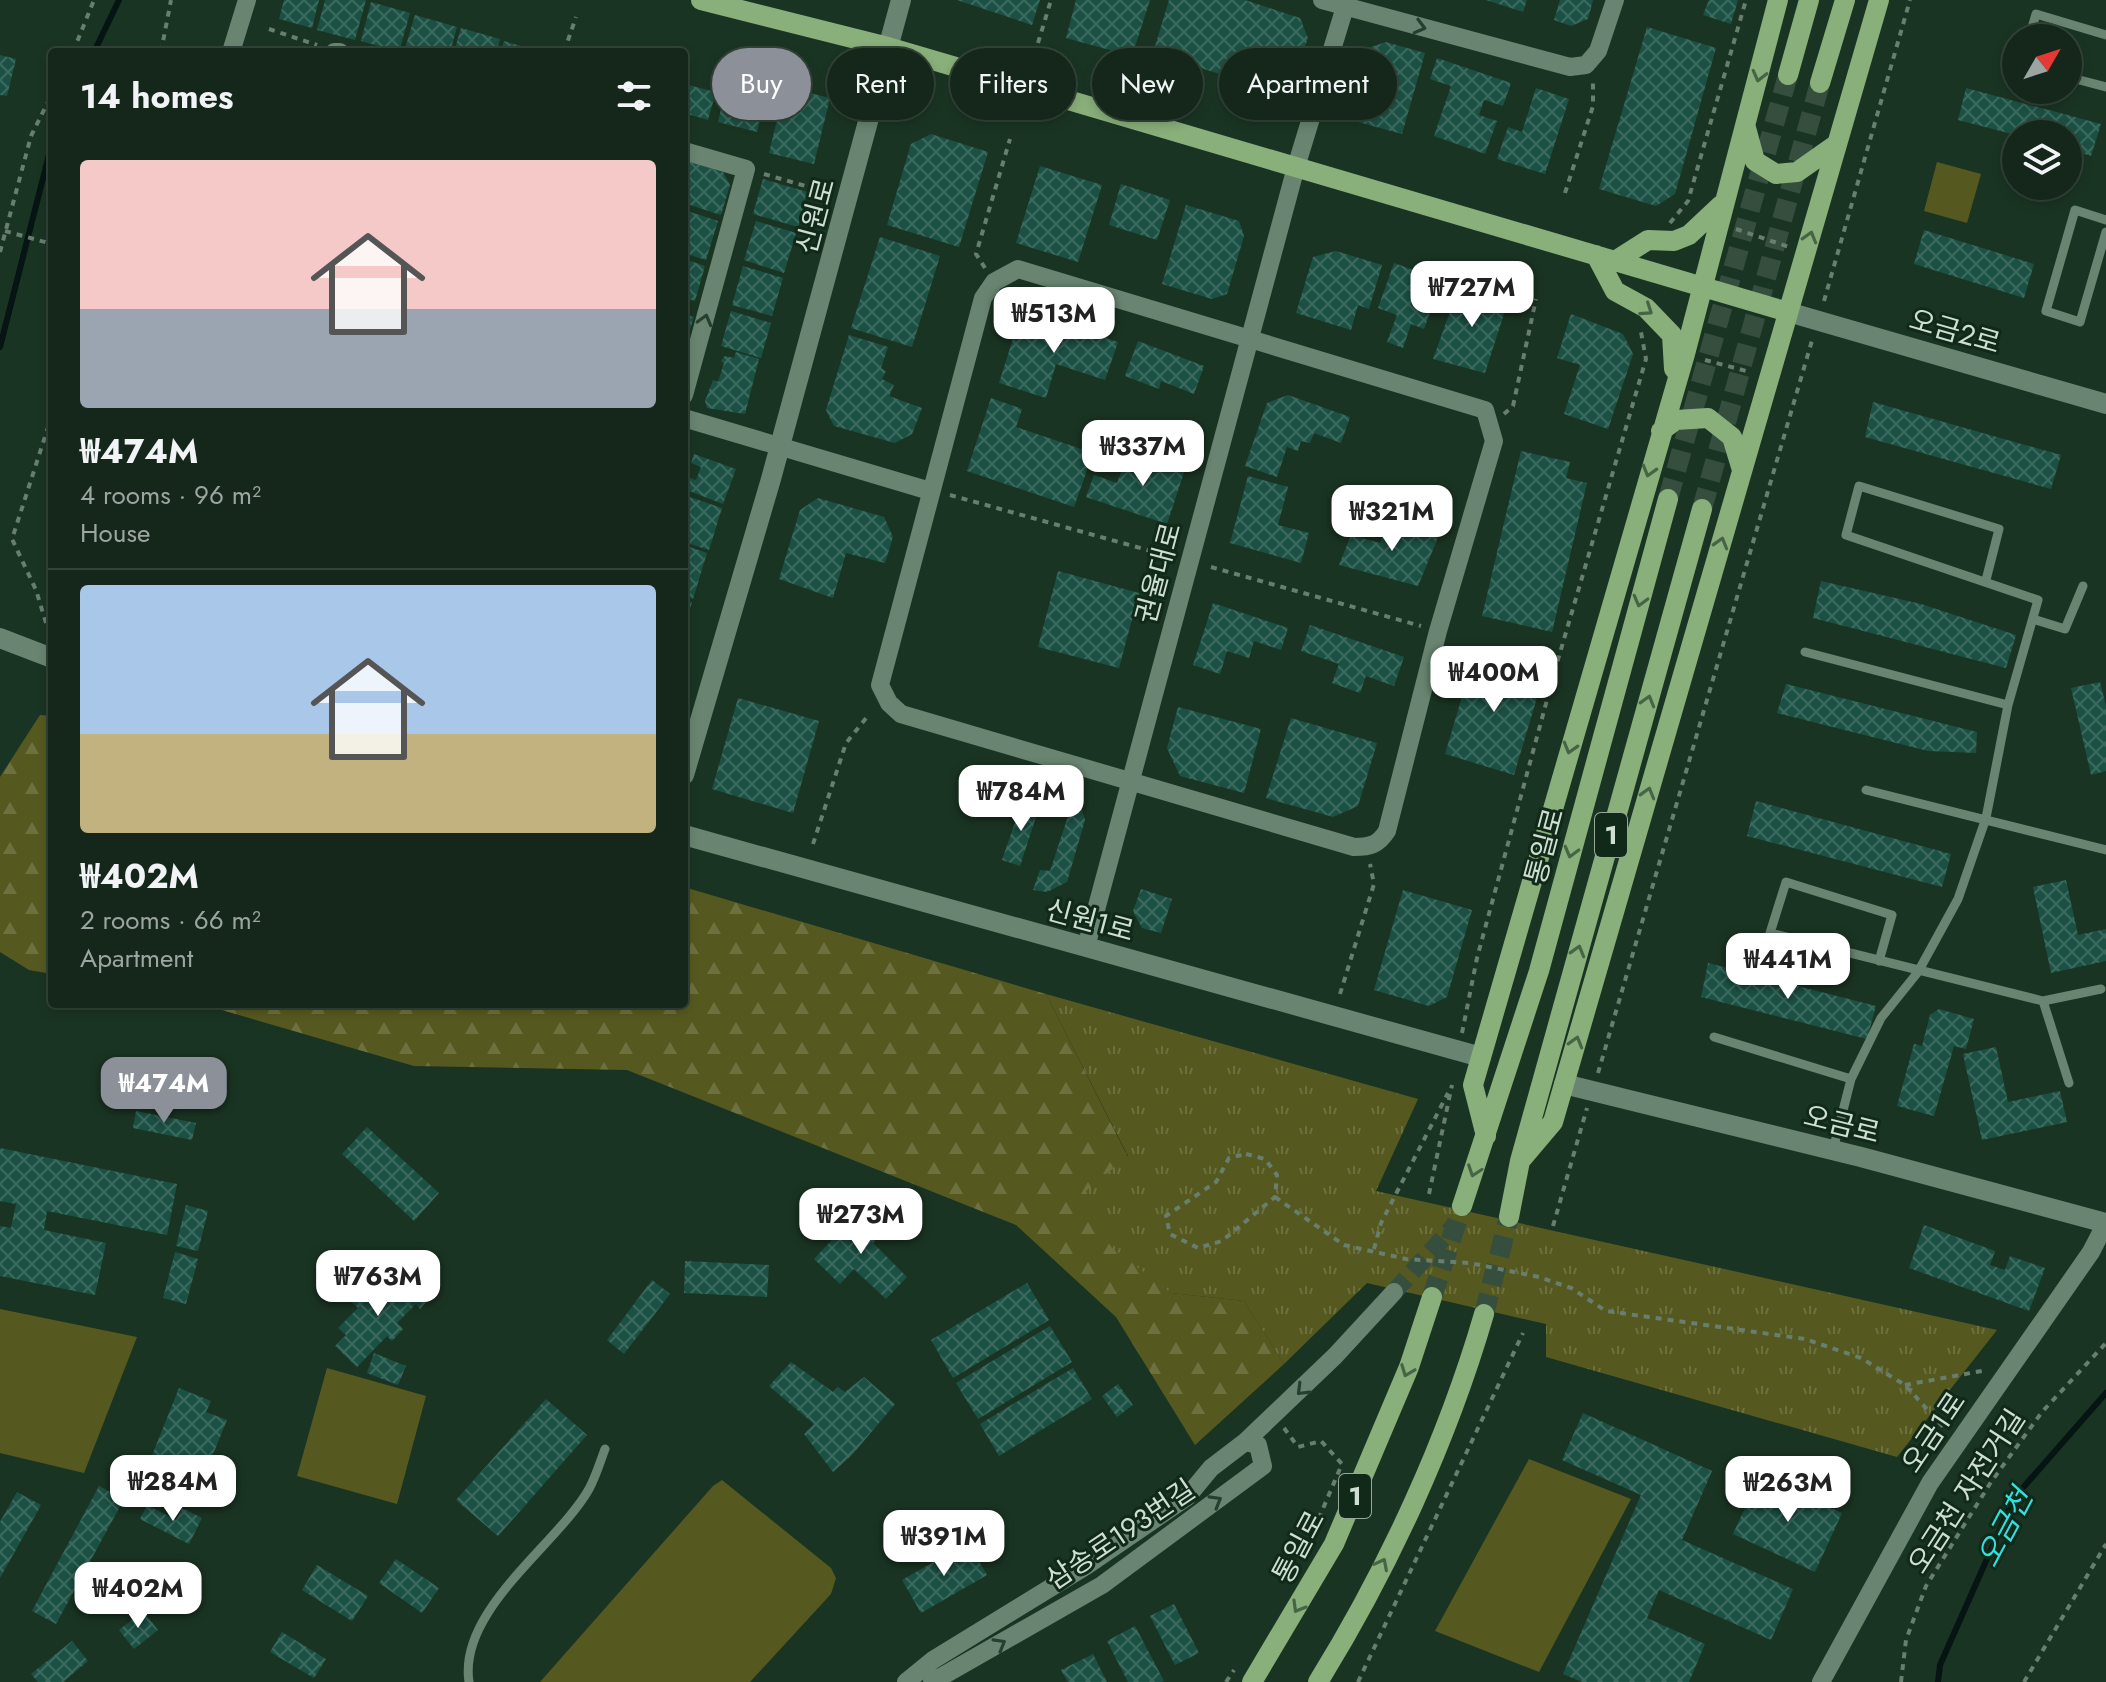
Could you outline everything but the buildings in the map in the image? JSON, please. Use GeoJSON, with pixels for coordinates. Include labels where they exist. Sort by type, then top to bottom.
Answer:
{"type":"FeatureCollection","features":[{"type":"Feature","properties":{"kind":"main road"},"geometry":{"type":"LineString","coordinates":[[701,0],[888,47],[1788,312]]}},
{"type":"Feature","properties":{"kind":"main road"},"geometry":{"type":"LineString","coordinates":[[1486,1136],[1473,1085],[1677,380],[1679,351],[1702,289],[1712,222],[1725,202],[1778,0]]}},
{"type":"Feature","properties":{"kind":"main road"},"geometry":{"type":"LineString","coordinates":[[1788,75],[1809,0]]}},
{"type":"Feature","properties":{"kind":"main road"},"geometry":{"type":"LineString","coordinates":[[1820,83],[1845,0]]}},
{"type":"Feature","properties":{"kind":"main road"},"geometry":{"type":"LineString","coordinates":[[1520,1161],[1553,1122],[1879,0]]}},
{"type":"Feature","properties":{"kind":"main road"},"geometry":{"type":"LineString","coordinates":[[1746,128],[1755,161],[1776,174],[1797,172],[1837,144]]}},
{"type":"Feature","properties":{"kind":"main road"},"geometry":{"type":"LineString","coordinates":[[1605,258],[1648,240],[1682,239],[1712,222]]}},
{"type":"Feature","properties":{"kind":"main road"},"geometry":{"type":"LineString","coordinates":[[1605,258],[1615,291],[1660,319],[1679,351]]}},
{"type":"Feature","properties":{"kind":"main road"},"geometry":{"type":"LineString","coordinates":[[1661,431],[1676,420],[1708,418],[1732,437],[1742,470]]}},
{"type":"Feature","properties":{"kind":"main road","name":"통일로"},"geometry":{"type":"LineString","coordinates":[[1462,1206],[1539,971],[1668,499]]}},
{"type":"Feature","properties":{"kind":"main road","name":"1"},"geometry":{"type":"LineString","coordinates":[[1509,1217],[1520,1161],[1702,509]]}},
{"type":"Feature","properties":{"kind":"main road","name":"통일로"},"geometry":{"type":"LineString","coordinates":[[1252,1682],[1334,1544],[1409,1367],[1432,1297]]}},
{"type":"Feature","properties":{"kind":"main road","name":"1"},"geometry":{"type":"LineString","coordinates":[[1318,1682],[1383,1563],[1445,1429],[1484,1314]]}},
{"type":"Feature","properties":{"kind":"street"},"geometry":{"type":"LineString","coordinates":[[232,48],[247,0]]}},
{"type":"Feature","properties":{"kind":"street","name":"신원로"},"geometry":{"type":"LineString","coordinates":[[688,761],[780,445],[901,0]]}},
{"type":"Feature","properties":{"kind":"street"},"geometry":{"type":"LineString","coordinates":[[1322,0],[1570,67],[1586,65],[1598,51],[1615,0]]}},
{"type":"Feature","properties":{"kind":"street","name":"권율대로"},"geometry":{"type":"LineString","coordinates":[[1086,947],[1296,167],[1345,7]]}},
{"type":"Feature","properties":{"kind":"street"},"geometry":{"type":"LineString","coordinates":[[688,152],[746,169],[688,380]]}},
{"type":"Feature","properties":{"kind":"street"},"geometry":{"type":"LineString","coordinates":[[1018,269],[1251,337],[1485,410],[1494,441],[1438,631],[1387,831],[1380,841],[1370,847],[1354,847],[901,714],[889,703],[880,685],[983,298],[994,282],[1018,269]]}},
{"type":"Feature","properties":{"kind":"street","name":"오금2로"},"geometry":{"type":"LineString","coordinates":[[1788,312],[2106,404]]}},
{"type":"Feature","properties":{"kind":"street"},"geometry":{"type":"LineString","coordinates":[[688,419],[930,491]]}},
{"type":"Feature","properties":{"kind":"street"},"geometry":{"type":"LineString","coordinates":[[0,638],[48,656]]}},
{"type":"Feature","properties":{"kind":"street","name":"신원1로"},"geometry":{"type":"LineString","coordinates":[[688,836],[1481,1057]]}},
{"type":"Feature","properties":{"kind":"street","name":"오금로"},"geometry":{"type":"LineString","coordinates":[[1564,1084],[1833,1150],[2106,1223]]}},
{"type":"Feature","properties":{"kind":"street","name":"오금1로"},"geometry":{"type":"LineString","coordinates":[[1821,1682],[1930,1483],[2091,1252],[2106,1223]]}},
{"type":"Feature","properties":{"kind":"street","name":"삼송로193번길"},"geometry":{"type":"LineString","coordinates":[[906,1682],[933,1660],[1086,1566],[1187,1497],[1211,1468],[1245,1442],[1335,1356],[1394,1292]]}},
{"type":"Feature","properties":{"kind":"street","name":"삼송로193번길"},"geometry":{"type":"LineString","coordinates":[[932,1682],[1102,1585],[1201,1510],[1256,1474],[1263,1466],[1263,1456],[1258,1445],[1245,1442]]}},
{"type":"Feature","properties":{"kind":"lane"},"geometry":{"type":"LineString","coordinates":[[2033,24],[2036,14],[2069,24]]}},
{"type":"Feature","properties":{"kind":"lane"},"geometry":{"type":"LineString","coordinates":[[2082,28],[2106,35]]}},
{"type":"Feature","properties":{"kind":"lane"},"geometry":{"type":"LineString","coordinates":[[2082,81],[2106,87]]}},
{"type":"Feature","properties":{"kind":"lane"},"geometry":{"type":"LineString","coordinates":[[2106,220],[2075,210],[2046,311],[2080,322],[2106,232]]}},
{"type":"Feature","properties":{"kind":"lane"},"geometry":{"type":"LineString","coordinates":[[1833,1150],[1851,1079],[1881,1018],[1918,972],[1958,899],[1986,818],[2008,705],[2038,600],[1846,535],[1859,486],[1999,529],[1986,580]]}},
{"type":"Feature","properties":{"kind":"lane"},"geometry":{"type":"LineString","coordinates":[[2033,619],[2065,629],[2083,586]]}},
{"type":"Feature","properties":{"kind":"lane"},"geometry":{"type":"LineString","coordinates":[[1805,652],[2008,705]]}},
{"type":"Feature","properties":{"kind":"lane"},"geometry":{"type":"LineString","coordinates":[[1866,790],[2106,850]]}},
{"type":"Feature","properties":{"kind":"lane"},"geometry":{"type":"LineString","coordinates":[[1879,961],[1892,915],[1786,882],[1770,933],[1918,972],[2043,1001],[2101,989]]}},
{"type":"Feature","properties":{"kind":"lane"},"geometry":{"type":"LineString","coordinates":[[2043,1001],[2069,1083]]}},
{"type":"Feature","properties":{"kind":"lane"},"geometry":{"type":"LineString","coordinates":[[1714,1037],[1851,1079]]}},
{"type":"Feature","properties":{"kind":"lane"},"geometry":{"type":"LineString","coordinates":[[469,1682],[467,1670],[472,1643],[515,1576],[589,1490],[605,1449]]}},
{"type":"Feature","properties":{"kind":"path"},"geometry":{"type":"LineString","coordinates":[[75,48],[94,0]]}},
{"type":"Feature","properties":{"kind":"path"},"geometry":{"type":"LineString","coordinates":[[162,48],[171,0]]}},
{"type":"Feature","properties":{"kind":"path"},"geometry":{"type":"LineString","coordinates":[[1038,43],[1051,0]]}},
{"type":"Feature","properties":{"kind":"path"},"geometry":{"type":"LineString","coordinates":[[1746,0],[1688,201],[1671,218],[1712,222],[1805,253],[1829,284],[1910,0]]}},
{"type":"Feature","properties":{"kind":"path"},"geometry":{"type":"LineString","coordinates":[[565,48],[576,17]]}},
{"type":"Feature","properties":{"kind":"path"},"geometry":{"type":"LineString","coordinates":[[269,29],[324,48]]}},
{"type":"Feature","properties":{"kind":"path"},"geometry":{"type":"LineString","coordinates":[[1565,193],[1593,106],[1593,79]]}},
{"type":"Feature","properties":{"kind":"path"},"geometry":{"type":"LineString","coordinates":[[0,252],[31,136],[48,102]]}},
{"type":"Feature","properties":{"kind":"path"},"geometry":{"type":"LineString","coordinates":[[985,268],[976,254],[1010,139]]}},
{"type":"Feature","properties":{"kind":"path"},"geometry":{"type":"LineString","coordinates":[[746,169],[816,189]]}},
{"type":"Feature","properties":{"kind":"path"},"geometry":{"type":"LineString","coordinates":[[5,231],[48,243]]}},
{"type":"Feature","properties":{"kind":"path"},"geometry":{"type":"LineString","coordinates":[[1503,415],[1513,406],[1536,299]]}},
{"type":"Feature","properties":{"kind":"path"},"geometry":{"type":"LineString","coordinates":[[1462,1029],[1477,958],[1557,663],[1646,359],[1641,331],[1679,351],[1769,377],[1803,374],[1602,1057]]}},
{"type":"Feature","properties":{"kind":"path"},"geometry":{"type":"LineString","coordinates":[[46,623],[36,590],[12,539],[48,427]]}},
{"type":"Feature","properties":{"kind":"path"},"geometry":{"type":"LineString","coordinates":[[950,495],[1169,556]]}},
{"type":"Feature","properties":{"kind":"path"},"geometry":{"type":"LineString","coordinates":[[1211,567],[1423,626]]}},
{"type":"Feature","properties":{"kind":"path"},"geometry":{"type":"LineString","coordinates":[[813,844],[846,743],[867,717]]}},
{"type":"Feature","properties":{"kind":"path"},"geometry":{"type":"LineString","coordinates":[[1340,994],[1374,884],[1370,864]]}},
{"type":"Feature","properties":{"kind":"path"},"geometry":{"type":"LineString","coordinates":[[1374,1249],[1381,1223],[1451,1087],[1429,1194]]}},
{"type":"Feature","properties":{"kind":"path"},"geometry":{"type":"LineString","coordinates":[[1553,1226],[1581,1128]]}},
{"type":"Feature","properties":{"kind":"path"},"geometry":{"type":"LineString","coordinates":[[1246,1154],[1265,1159],[1277,1175],[1275,1197],[1222,1241],[1198,1248],[1170,1234],[1166,1216],[1216,1182],[1229,1158],[1246,1154]]}},
{"type":"Feature","properties":{"kind":"path"},"geometry":{"type":"LineString","coordinates":[[1275,1197],[1344,1245],[1374,1249],[1406,1259],[1470,1263],[1539,1277],[1571,1288],[1606,1311],[1805,1339],[1861,1358],[1905,1385],[1947,1431]]}},
{"type":"Feature","properties":{"kind":"path"},"geometry":{"type":"LineString","coordinates":[[1358,1682],[1523,1333]]}},
{"type":"Feature","properties":{"kind":"path","name":"오금천 자전거길"},"geometry":{"type":"LineString","coordinates":[[1901,1682],[1913,1616],[1941,1561],[1991,1482],[2042,1412],[2106,1343]]}},
{"type":"Feature","properties":{"kind":"path"},"geometry":{"type":"LineString","coordinates":[[1905,1385],[1993,1368]]}},
{"type":"Feature","properties":{"kind":"path"},"geometry":{"type":"LineString","coordinates":[[1286,1430],[1298,1447],[1321,1441],[1342,1464],[1303,1555]]}},
{"type":"Feature","properties":{"kind":"path"},"geometry":{"type":"LineString","coordinates":[[2024,1682],[2106,1544]]}},
{"type":"Feature","properties":{"kind":"path"},"geometry":{"type":"LineString","coordinates":[[1226,1682],[1234,1669]]}},
{"type":"Feature","properties":{"kind":"green space"},"geometry":{"type":"Polygon","coordinates":[[[1937,162],[1981,174],[1967,223],[1924,211],[1937,162]]]}},
{"type":"Feature","properties":{"kind":"green space"},"geometry":{"type":"Polygon","coordinates":[[[40,715],[48,716],[48,973],[29,970],[0,952],[0,777],[40,715]]]}},
{"type":"Feature","properties":{"kind":"green space"},"geometry":{"type":"Polygon","coordinates":[[[688,888],[1046,994],[1128,1157],[1171,1293],[1244,1301],[1284,1364],[1195,1445],[1116,1317],[1016,1225],[627,1070],[414,1066],[215,1008],[688,1008],[688,888]]]}},
{"type":"Feature","properties":{"kind":"green space"},"geometry":{"type":"Polygon","coordinates":[[[1046,994],[1418,1099],[1376,1191],[1997,1330],[1897,1457],[1546,1357],[1546,1324],[1367,1283],[1284,1364],[1244,1301],[1171,1293],[1111,1247],[1086,1191],[1128,1156],[1046,994]]]}},
{"type":"Feature","properties":{"kind":"green space"},"geometry":{"type":"Polygon","coordinates":[[[0,1309],[137,1337],[84,1473],[0,1453],[0,1309]]]}},
{"type":"Feature","properties":{"kind":"green space"},"geometry":{"type":"Polygon","coordinates":[[[327,1368],[426,1396],[397,1504],[297,1476],[327,1368]]]}},
{"type":"Feature","properties":{"kind":"green space"},"geometry":{"type":"Polygon","coordinates":[[[1529,1459],[1631,1499],[1539,1672],[1435,1631],[1529,1459]]]}},
{"type":"Feature","properties":{"kind":"green space"},"geometry":{"type":"Polygon","coordinates":[[[722,1480],[831,1568],[836,1578],[831,1594],[750,1682],[540,1682],[713,1486],[722,1480]]]}},
{"type":"Feature","properties":{"kind":"waterway"},"geometry":{"type":"LineString","coordinates":[[96,48],[119,0]]}},
{"type":"Feature","properties":{"kind":"waterway"},"geometry":{"type":"LineString","coordinates":[[0,347],[48,159]]}},
{"type":"Feature","properties":{"kind":"waterway","name":"오금천"},"geometry":{"type":"LineString","coordinates":[[1938,1682],[1940,1665],[2014,1498],[2106,1393]]}},
{"type":"Feature","properties":{"kind":"tunnel"},"geometry":{"type":"LineString","coordinates":[[1668,499],[1788,75]]}},
{"type":"Feature","properties":{"kind":"tunnel"},"geometry":{"type":"LineString","coordinates":[[1702,509],[1820,83]]}},
{"type":"Feature","properties":{"kind":"tunnel"},"geometry":{"type":"LineString","coordinates":[[1432,1297],[1462,1206]]}},
{"type":"Feature","properties":{"kind":"tunnel"},"geometry":{"type":"LineString","coordinates":[[1484,1314],[1509,1217]]}},
{"type":"Feature","properties":{"kind":"tunnel"},"geometry":{"type":"LineString","coordinates":[[1394,1292],[1456,1224]]}}]}
